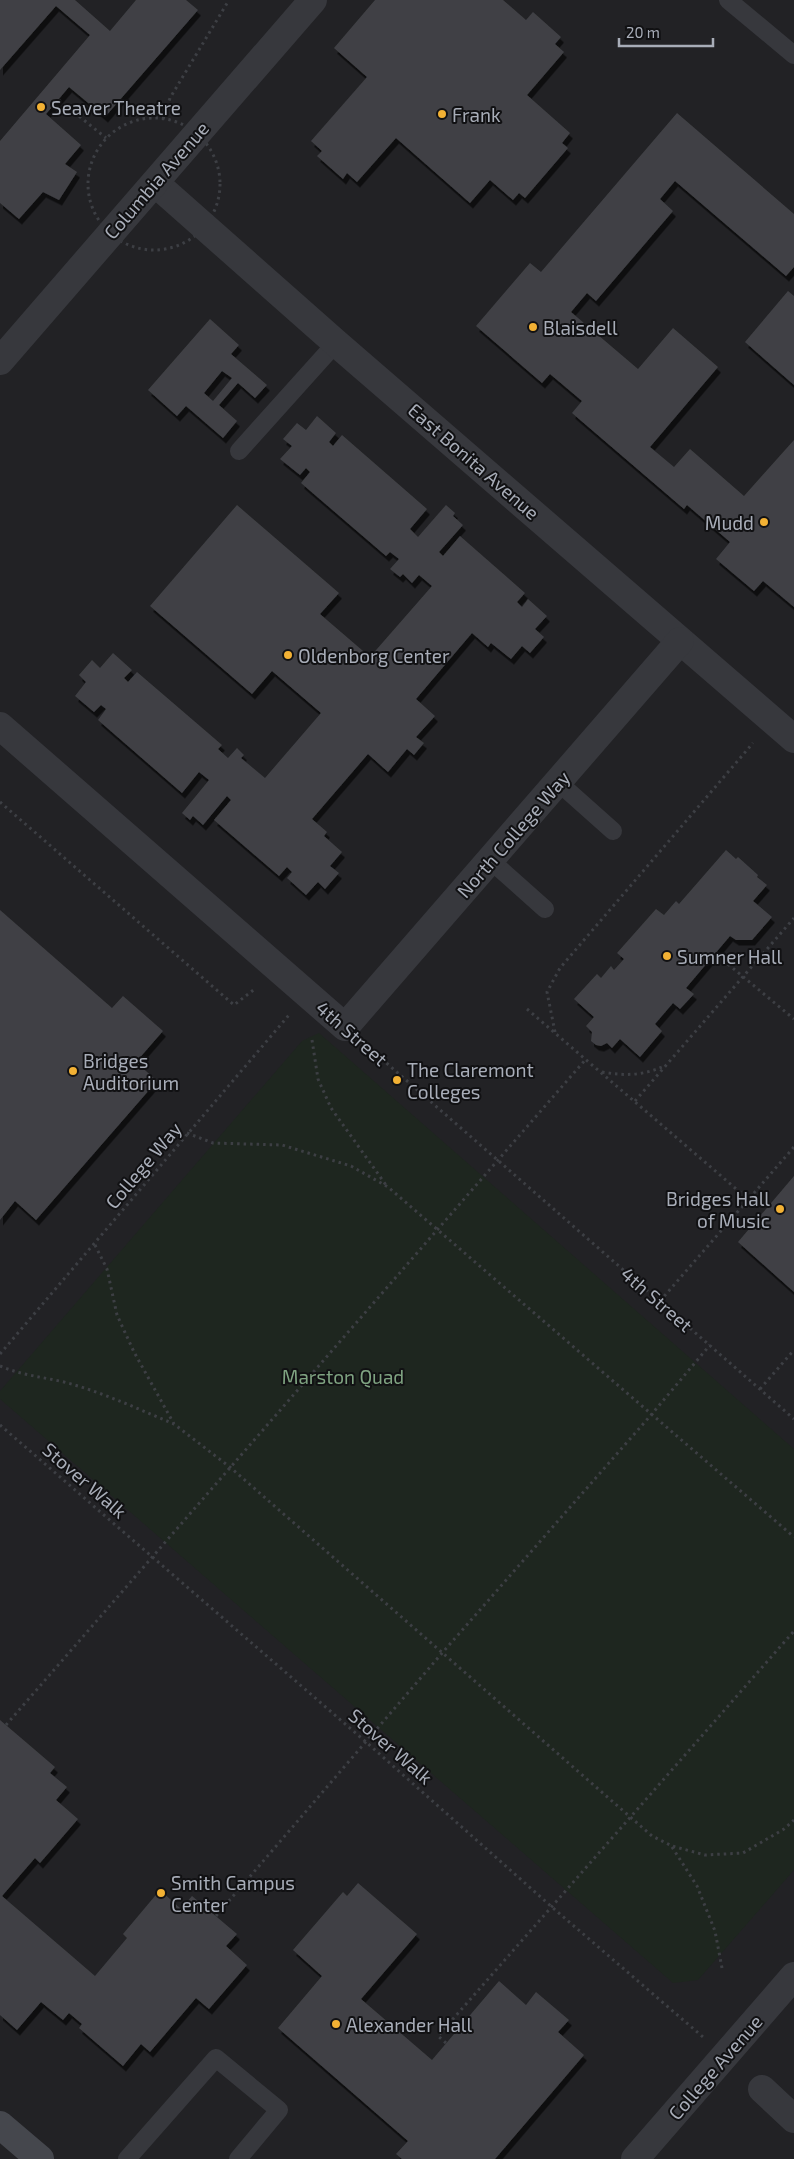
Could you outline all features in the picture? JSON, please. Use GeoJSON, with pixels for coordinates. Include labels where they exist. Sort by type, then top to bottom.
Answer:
{"type":"FeatureCollection","features":[{"type":"Feature","properties":{"kind":"main road"},"geometry":{"type":"LineString","coordinates":[[0,2125],[40,2159]]}},
{"type":"Feature","properties":{"kind":"street","name":"Columbia Avenue"},"geometry":{"type":"LineString","coordinates":[[0,361],[313,0]]}},
{"type":"Feature","properties":{"kind":"street","name":"East Bonita Avenue"},"geometry":{"type":"LineString","coordinates":[[154,183],[794,739]]}},
{"type":"Feature","properties":{"kind":"street","name":"North College Way"},"geometry":{"type":"LineString","coordinates":[[345,1027],[680,641]]}},
{"type":"Feature","properties":{"kind":"street","name":"4th Street"},"geometry":{"type":"LineString","coordinates":[[0,726],[345,1027]]}},
{"type":"Feature","properties":{"kind":"street","name":"College Avenue"},"geometry":{"type":"LineString","coordinates":[[635,2159],[794,1976]]}},
{"type":"Feature","properties":{"kind":"street"},"geometry":{"type":"LineString","coordinates":[[762,2089],[794,2119]]}},
{"type":"Feature","properties":{"kind":"lane"},"geometry":{"type":"LineString","coordinates":[[728,0],[794,56]]}},
{"type":"Feature","properties":{"kind":"lane"},"geometry":{"type":"LineString","coordinates":[[239,451],[336,343]]}},
{"type":"Feature","properties":{"kind":"lane"},"geometry":{"type":"LineString","coordinates":[[558,782],[613,831]]}},
{"type":"Feature","properties":{"kind":"lane"},"geometry":{"type":"LineString","coordinates":[[490,860],[544,909]]}},
{"type":"Feature","properties":{"kind":"lane"},"geometry":{"type":"LineString","coordinates":[[127,2159],[216,2058],[279,2110],[238,2159]]}},
{"type":"Feature","properties":{"kind":"path"},"geometry":{"type":"LineString","coordinates":[[163,118],[170,98],[229,0]]}},
{"type":"Feature","properties":{"kind":"path"},"geometry":{"type":"LineString","coordinates":[[59,100],[106,138]]}},
{"type":"Feature","properties":{"kind":"path"},"geometry":{"type":"LineString","coordinates":[[554,1032],[547,992],[560,968],[773,721]]}},
{"type":"Feature","properties":{"kind":"path"},"geometry":{"type":"LineString","coordinates":[[0,802],[234,1005],[259,986]]}},
{"type":"Feature","properties":{"kind":"path"},"geometry":{"type":"LineString","coordinates":[[635,1101],[794,918]]}},
{"type":"Feature","properties":{"kind":"path"},"geometry":{"type":"LineString","coordinates":[[723,960],[794,1019]]}},
{"type":"Feature","properties":{"kind":"path"},"geometry":{"type":"LineString","coordinates":[[284,1008],[297,1019]]}},
{"type":"Feature","properties":{"kind":"path"},"geometry":{"type":"LineString","coordinates":[[527,1009],[749,1200]]}},
{"type":"Feature","properties":{"kind":"path","name":"College Way"},"geometry":{"type":"LineString","coordinates":[[0,1354],[291,1013]]}},
{"type":"Feature","properties":{"kind":"path","name":"4th Street"},"geometry":{"type":"LineString","coordinates":[[345,1027],[794,1419]]}},
{"type":"Feature","properties":{"kind":"path"},"geometry":{"type":"LineString","coordinates":[[311,1032],[318,1080],[331,1108],[388,1187]]}},
{"type":"Feature","properties":{"kind":"path"},"geometry":{"type":"LineString","coordinates":[[6,1725],[586,1059]]}},
{"type":"Feature","properties":{"kind":"path"},"geometry":{"type":"LineString","coordinates":[[601,1072],[618,1075],[639,1075],[654,1071],[667,1064]]}},
{"type":"Feature","properties":{"kind":"path"},"geometry":{"type":"LineString","coordinates":[[187,1133],[213,1143],[282,1145],[351,1166],[388,1187],[794,1537]]}},
{"type":"Feature","properties":{"kind":"path"},"geometry":{"type":"LineString","coordinates":[[660,1301],[794,1147]]}},
{"type":"Feature","properties":{"kind":"path"},"geometry":{"type":"LineString","coordinates":[[94,1245],[107,1269],[117,1315],[134,1352],[174,1424]]}},
{"type":"Feature","properties":{"kind":"path"},"geometry":{"type":"LineString","coordinates":[[216,1916],[443,1652],[652,1415],[710,1345]]}},
{"type":"Feature","properties":{"kind":"path"},"geometry":{"type":"LineString","coordinates":[[760,1390],[794,1350]]}},
{"type":"Feature","properties":{"kind":"path"},"geometry":{"type":"LineString","coordinates":[[0,1366],[16,1373],[73,1385],[107,1396],[174,1424],[231,1468],[652,1836],[672,1846],[705,1855],[743,1853],[784,1829],[794,1820]]}},
{"type":"Feature","properties":{"kind":"path","name":"Stover Walk"},"geometry":{"type":"LineString","coordinates":[[0,1424],[725,2056]]}},
{"type":"Feature","properties":{"kind":"path"},"geometry":{"type":"LineString","coordinates":[[446,2043],[438,2036],[553,1908],[794,1631]]}},
{"type":"Feature","properties":{"kind":"path"},"geometry":{"type":"LineString","coordinates":[[672,1846],[697,1886],[715,1931],[722,1968]]}},
{"type":"Feature","properties":{"kind":"shaded area","name":"The Claremont Colleges"},"geometry":{"type":"Polygon","coordinates":[[[0,0],[794,0],[794,2159],[0,2159],[0,0]]]}},
{"type":"Feature","properties":{"kind":"green space","name":"Marston Quad"},"geometry":{"type":"Polygon","coordinates":[[[319,1033],[794,1449],[794,1870],[698,1980],[673,1983],[0,1399],[0,1391],[302,1041],[319,1033]]]}},
{"type":"Feature","properties":{"kind":"building","name":"Seaver Theatre"},"geometry":{"type":"Polygon","coordinates":[[[0,0],[75,0],[110,31],[136,0],[186,0],[198,10],[105,117],[69,87],[46,114],[81,145],[65,164],[77,172],[59,200],[43,192],[19,219],[0,203],[0,141],[90,35],[56,6],[0,70],[0,0]]]}},
{"type":"Feature","properties":{"kind":"building","name":"Frank"},"geometry":{"type":"Polygon","coordinates":[[[375,0],[503,0],[526,20],[533,12],[561,37],[555,44],[564,52],[527,95],[570,133],[562,143],[568,148],[525,198],[519,193],[513,200],[490,180],[470,203],[396,138],[357,182],[347,173],[343,179],[317,156],[322,151],[311,141],[367,77],[334,48],[375,0]]]}},
{"type":"Feature","properties":{"kind":"building","name":"Blaisdell"},"geometry":{"type":"Polygon","coordinates":[[[677,113],[794,214],[794,267],[786,276],[675,181],[660,199],[673,211],[596,301],[587,293],[571,312],[638,369],[673,328],[718,367],[650,447],[674,467],[690,449],[744,496],[794,440],[794,607],[763,581],[754,591],[716,559],[730,542],[687,505],[684,509],[572,413],[582,401],[550,374],[542,383],[476,326],[530,263],[541,272],[677,113]]]}},
{"type":"Feature","properties":{"kind":"building"},"geometry":{"type":"Polygon","coordinates":[[[788,291],[794,296],[794,385],[745,342],[788,291]]]}},
{"type":"Feature","properties":{"kind":"building"},"geometry":{"type":"Polygon","coordinates":[[[210,319],[239,345],[231,354],[267,385],[255,398],[238,383],[219,405],[237,421],[223,438],[186,406],[177,416],[148,390],[210,319]],[[222,371],[204,393],[213,401],[232,378],[222,371]]]}},
{"type":"Feature","properties":{"kind":"building","name":"Oldenborg Center"},"geometry":{"type":"Polygon","coordinates":[[[317,416],[336,433],[329,442],[333,446],[342,435],[427,509],[410,529],[418,537],[446,505],[455,513],[453,516],[463,525],[439,552],[443,556],[460,536],[525,593],[517,602],[522,607],[528,599],[547,616],[535,629],[544,637],[530,653],[522,646],[511,659],[491,643],[488,647],[472,633],[416,699],[435,716],[416,737],[424,743],[414,755],[407,749],[388,772],[368,754],[312,819],[327,832],[324,836],[342,852],[330,866],[339,873],[325,889],[318,882],[306,895],[287,878],[292,872],[287,867],[279,876],[214,820],[231,800],[227,796],[203,825],[193,816],[190,820],[182,813],[209,780],[199,772],[182,793],[98,720],[106,709],[101,705],[94,712],[75,696],[86,682],[79,675],[92,660],[100,668],[113,653],[132,670],[124,678],[128,682],[137,672],[222,745],[218,749],[228,758],[237,748],[244,755],[241,758],[265,778],[321,713],[272,671],[252,694],[150,606],[237,505],[339,593],[320,614],[370,657],[432,586],[419,575],[412,583],[403,574],[400,577],[390,569],[399,559],[390,552],[386,556],[301,483],[310,472],[306,468],[300,475],[280,459],[292,446],[283,439],[297,423],[306,430],[317,416]]]}},
{"type":"Feature","properties":{"kind":"building","name":"Sumner Hall"},"geometry":{"type":"Polygon","coordinates":[[[726,850],[736,859],[738,857],[767,885],[753,901],[772,917],[752,940],[736,940],[730,936],[686,988],[694,994],[680,1009],[673,1003],[655,1024],[662,1031],[640,1057],[620,1039],[612,1048],[607,1043],[601,1046],[596,1045],[591,1041],[592,1032],[586,1026],[594,1017],[574,999],[597,974],[601,978],[611,966],[614,970],[624,959],[617,953],[656,909],[664,915],[676,901],[679,904],[726,850]]]}},
{"type":"Feature","properties":{"kind":"building","name":"Bridges Auditorium"},"geometry":{"type":"Polygon","coordinates":[[[0,910],[112,1008],[123,996],[163,1031],[136,1062],[157,1081],[36,1220],[15,1201],[0,1220],[0,910]]]}},
{"type":"Feature","properties":{"kind":"building","name":"Bridges Hall of Music"},"geometry":{"type":"Polygon","coordinates":[[[794,1176],[794,1292],[738,1242],[794,1176]]]}},
{"type":"Feature","properties":{"kind":"building","name":"Smith Campus Center"},"geometry":{"type":"Polygon","coordinates":[[[0,1720],[55,1767],[50,1773],[67,1787],[56,1800],[78,1819],[40,1863],[35,1858],[2,1896],[95,1976],[127,1938],[123,1934],[160,1890],[181,1909],[192,1896],[237,1934],[226,1946],[247,1965],[209,2009],[196,1998],[150,2052],[141,2044],[123,2066],[79,2028],[82,2024],[69,2013],[63,2020],[41,2002],[17,2030],[0,2015],[0,1720]]]}},
{"type":"Feature","properties":{"kind":"building","name":"Alexander Hall"},"geometry":{"type":"Polygon","coordinates":[[[358,1883],[417,1934],[361,1999],[432,2060],[499,1981],[526,2005],[536,1992],[569,2020],[558,2032],[584,2055],[495,2159],[402,2159],[396,2154],[408,2141],[278,2028],[322,1976],[293,1950],[343,1892],[347,1896],[358,1883]]]}},
{"type":"Feature","properties":{"kind":"place","name":"Seaver Theatre"},"geometry":{"type":"Point","coordinates":[41,107]}},
{"type":"Feature","properties":{"kind":"place","name":"Frank"},"geometry":{"type":"Point","coordinates":[442,114]}},
{"type":"Feature","properties":{"kind":"place","name":"Blaisdell"},"geometry":{"type":"Point","coordinates":[533,327]}},
{"type":"Feature","properties":{"kind":"place","name":"Mudd"},"geometry":{"type":"Point","coordinates":[764,522]}},
{"type":"Feature","properties":{"kind":"place","name":"Oldenborg Center"},"geometry":{"type":"Point","coordinates":[288,655]}},
{"type":"Feature","properties":{"kind":"place","name":"Sumner Hall"},"geometry":{"type":"Point","coordinates":[667,956]}},
{"type":"Feature","properties":{"kind":"place","name":"Bridges Auditorium"},"geometry":{"type":"Point","coordinates":[73,1071]}},
{"type":"Feature","properties":{"kind":"place","name":"The Claremont Colleges"},"geometry":{"type":"Point","coordinates":[397,1080]}},
{"type":"Feature","properties":{"kind":"place","name":"Bridges Hall of Music"},"geometry":{"type":"Point","coordinates":[780,1209]}},
{"type":"Feature","properties":{"kind":"place","name":"Smith Campus Center"},"geometry":{"type":"Point","coordinates":[161,1893]}},
{"type":"Feature","properties":{"kind":"place","name":"Alexander Hall"},"geometry":{"type":"Point","coordinates":[336,2024]}}]}
